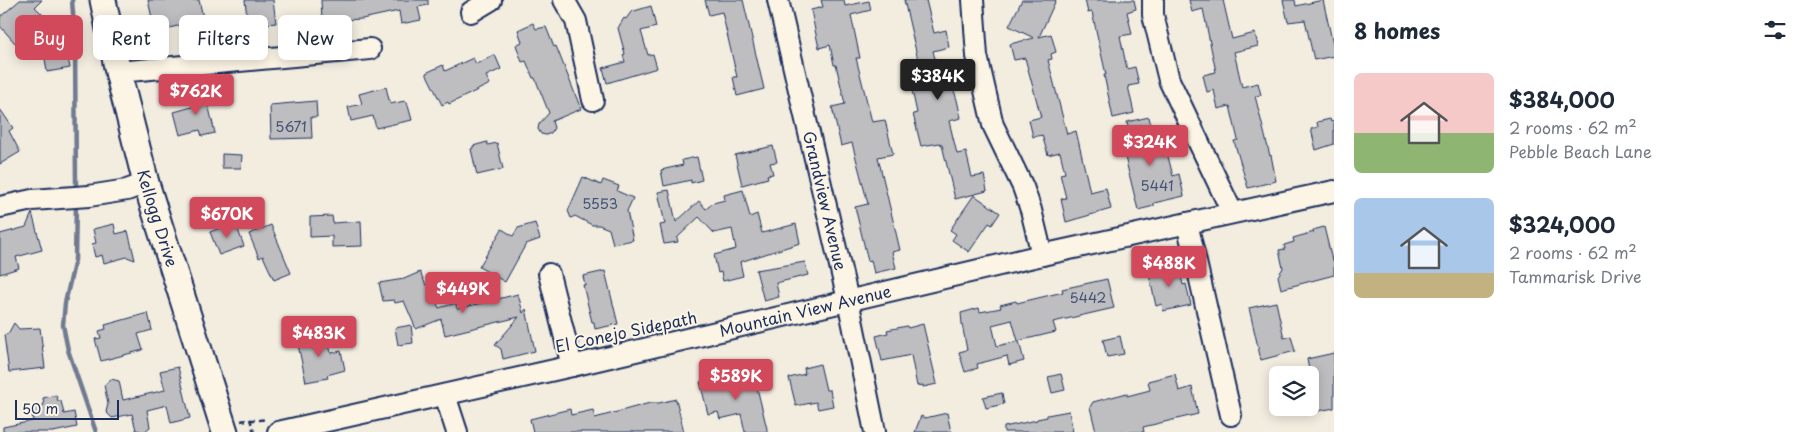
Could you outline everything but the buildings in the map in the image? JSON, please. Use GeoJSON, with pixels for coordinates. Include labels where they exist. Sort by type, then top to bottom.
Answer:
{"type":"FeatureCollection","features":[{"type":"Feature","properties":{"kind":"main road","name":"Kellogg Drive"},"geometry":{"type":"LineString","coordinates":[[103,0],[118,72],[146,184],[225,432]]}},
{"type":"Feature","properties":{"kind":"street"},"geometry":{"type":"LineString","coordinates":[[471,12],[492,0]]}},
{"type":"Feature","properties":{"kind":"street"},"geometry":{"type":"LineString","coordinates":[[564,0],[576,21],[593,100]]}},
{"type":"Feature","properties":{"kind":"street","name":"Grandview Avenue"},"geometry":{"type":"LineString","coordinates":[[778,0],[848,300],[875,432]]}},
{"type":"Feature","properties":{"kind":"street"},"geometry":{"type":"LineString","coordinates":[[974,0],[977,56],[993,125],[1026,195],[1042,254]]}},
{"type":"Feature","properties":{"kind":"street"},"geometry":{"type":"LineString","coordinates":[[1153,0],[1153,15],[1169,80],[1232,212]]}},
{"type":"Feature","properties":{"kind":"street"},"geometry":{"type":"LineString","coordinates":[[118,72],[370,49]]}},
{"type":"Feature","properties":{"kind":"street"},"geometry":{"type":"LineString","coordinates":[[0,207],[32,200],[89,196],[127,190],[146,184]]}},
{"type":"Feature","properties":{"kind":"street","name":"Mountain View Avenue"},"geometry":{"type":"LineString","coordinates":[[276,425],[445,395],[1042,254],[1334,191]]}},
{"type":"Feature","properties":{"kind":"street"},"geometry":{"type":"LineString","coordinates":[[1187,223],[1231,415]]}},
{"type":"Feature","properties":{"kind":"street"},"geometry":{"type":"LineString","coordinates":[[549,274],[572,366]]}},
{"type":"Feature","properties":{"kind":"street"},"geometry":{"type":"LineString","coordinates":[[445,395],[457,432]]}},
{"type":"Feature","properties":{"kind":"path"},"geometry":{"type":"LineString","coordinates":[[254,432],[250,419],[276,425]]}},
{"type":"Feature","properties":{"kind":"waterway"},"geometry":{"type":"LineString","coordinates":[[72,0],[75,41],[76,188]]}},
{"type":"Feature","properties":{"kind":"waterway"},"geometry":{"type":"LineString","coordinates":[[76,203],[75,260],[65,303],[63,325],[68,350],[96,432]]}}]}
